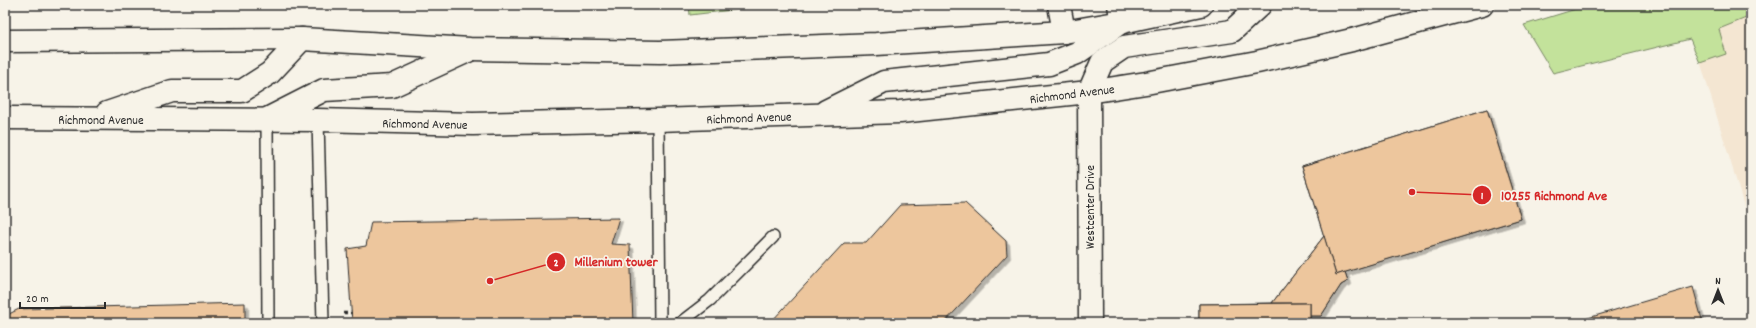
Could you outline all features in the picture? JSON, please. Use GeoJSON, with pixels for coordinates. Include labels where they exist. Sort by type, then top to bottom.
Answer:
{"type":"FeatureCollection","features":[{"type":"Feature","properties":{"kind":"main road"},"geometry":{"type":"LineString","coordinates":[[1059,5],[1064,32]]}},
{"type":"Feature","properties":{"kind":"main road"},"geometry":{"type":"LineString","coordinates":[[5,41],[302,40],[470,49],[660,52],[876,44],[1064,32],[1120,14],[1201,5]]}},
{"type":"Feature","properties":{"kind":"main road"},"geometry":{"type":"LineString","coordinates":[[1088,92],[1102,62],[1124,47],[1232,31],[1260,5]]}},
{"type":"Feature","properties":{"kind":"main road","name":"Richmond Avenue"},"geometry":{"type":"LineString","coordinates":[[5,118],[318,120],[473,124],[900,112],[1088,92],[1146,83],[1272,58],[1352,40],[1482,5]]}},
{"type":"Feature","properties":{"kind":"main road"},"geometry":{"type":"LineString","coordinates":[[820,114],[884,82],[1049,64],[1077,53],[1120,14]]}},
{"type":"Feature","properties":{"kind":"main road"},"geometry":{"type":"LineString","coordinates":[[90,119],[172,91],[242,91],[270,73],[302,40]]}},
{"type":"Feature","properties":{"kind":"main road"},"geometry":{"type":"LineString","coordinates":[[266,120],[324,90],[392,86],[470,49]]}},
{"type":"Feature","properties":{"kind":"main road","name":"Westcenter Drive"},"geometry":{"type":"LineString","coordinates":[[1088,92],[1090,323]]}},
{"type":"Feature","properties":{"kind":"lane"},"geometry":{"type":"LineString","coordinates":[[266,120],[268,323]]}},
{"type":"Feature","properties":{"kind":"lane"},"geometry":{"type":"LineString","coordinates":[[318,120],[323,323]]}},
{"type":"Feature","properties":{"kind":"lane"},"geometry":{"type":"LineString","coordinates":[[658,120],[660,323]]}},
{"type":"Feature","properties":{"kind":"lane"},"geometry":{"type":"LineString","coordinates":[[680,323],[710,300],[773,237]]}},
{"type":"Feature","properties":{"kind":"shaded area"},"geometry":{"type":"Polygon","coordinates":[[[1683,5],[1751,5],[1751,229],[1683,5]]]}},
{"type":"Feature","properties":{"kind":"green space"},"geometry":{"type":"Polygon","coordinates":[[[689,5],[775,5],[690,15],[689,5]]]}},
{"type":"Feature","properties":{"kind":"green space"},"geometry":{"type":"Polygon","coordinates":[[[1589,5],[1751,5],[1751,16],[1719,29],[1726,54],[1700,63],[1690,39],[1553,73],[1524,25],[1589,5]]]}},
{"type":"Feature","properties":{"kind":"building"},"geometry":{"type":"Polygon","coordinates":[[[1487,109],[1521,219],[1345,272],[1348,281],[1341,285],[1321,316],[1310,316],[1310,323],[1199,323],[1199,304],[1272,303],[1324,236],[1302,166],[1487,109]]]}},
{"type":"Feature","properties":{"kind":"building"},"geometry":{"type":"Polygon","coordinates":[[[1487,109],[1521,219],[1336,275],[1302,166],[1487,109]]]}},
{"type":"Feature","properties":{"kind":"building"},"geometry":{"type":"Polygon","coordinates":[[[965,203],[1006,241],[1007,255],[944,323],[770,323],[844,243],[866,243],[900,205],[965,203]]]}},
{"type":"Feature","properties":{"kind":"building"},"geometry":{"type":"Polygon","coordinates":[[[619,218],[611,244],[630,245],[633,323],[352,323],[347,249],[366,246],[371,222],[619,218]]]}},
{"type":"Feature","properties":{"kind":"building"},"geometry":{"type":"Polygon","coordinates":[[[1324,236],[1336,275],[1345,272],[1348,281],[1341,285],[1321,316],[1310,316],[1310,303],[1272,303],[1324,236]]]}},
{"type":"Feature","properties":{"kind":"building"},"geometry":{"type":"Polygon","coordinates":[[[1693,287],[1703,323],[1571,323],[1693,287]]]}},
{"type":"Feature","properties":{"kind":"building"},"geometry":{"type":"Polygon","coordinates":[[[245,303],[245,323],[5,323],[5,316],[19,309],[245,303]]]}},
{"type":"Feature","properties":{"kind":"building"},"geometry":{"type":"Polygon","coordinates":[[[1310,303],[1310,323],[1199,323],[1199,304],[1310,303]]]}},
{"type":"Feature","properties":{"kind":"place","name":"10255 Richmond Ave"},"geometry":{"type":"Point","coordinates":[1412,192]}},
{"type":"Feature","properties":{"kind":"place","name":"Millenium tower"},"geometry":{"type":"Point","coordinates":[490,281]}}]}
